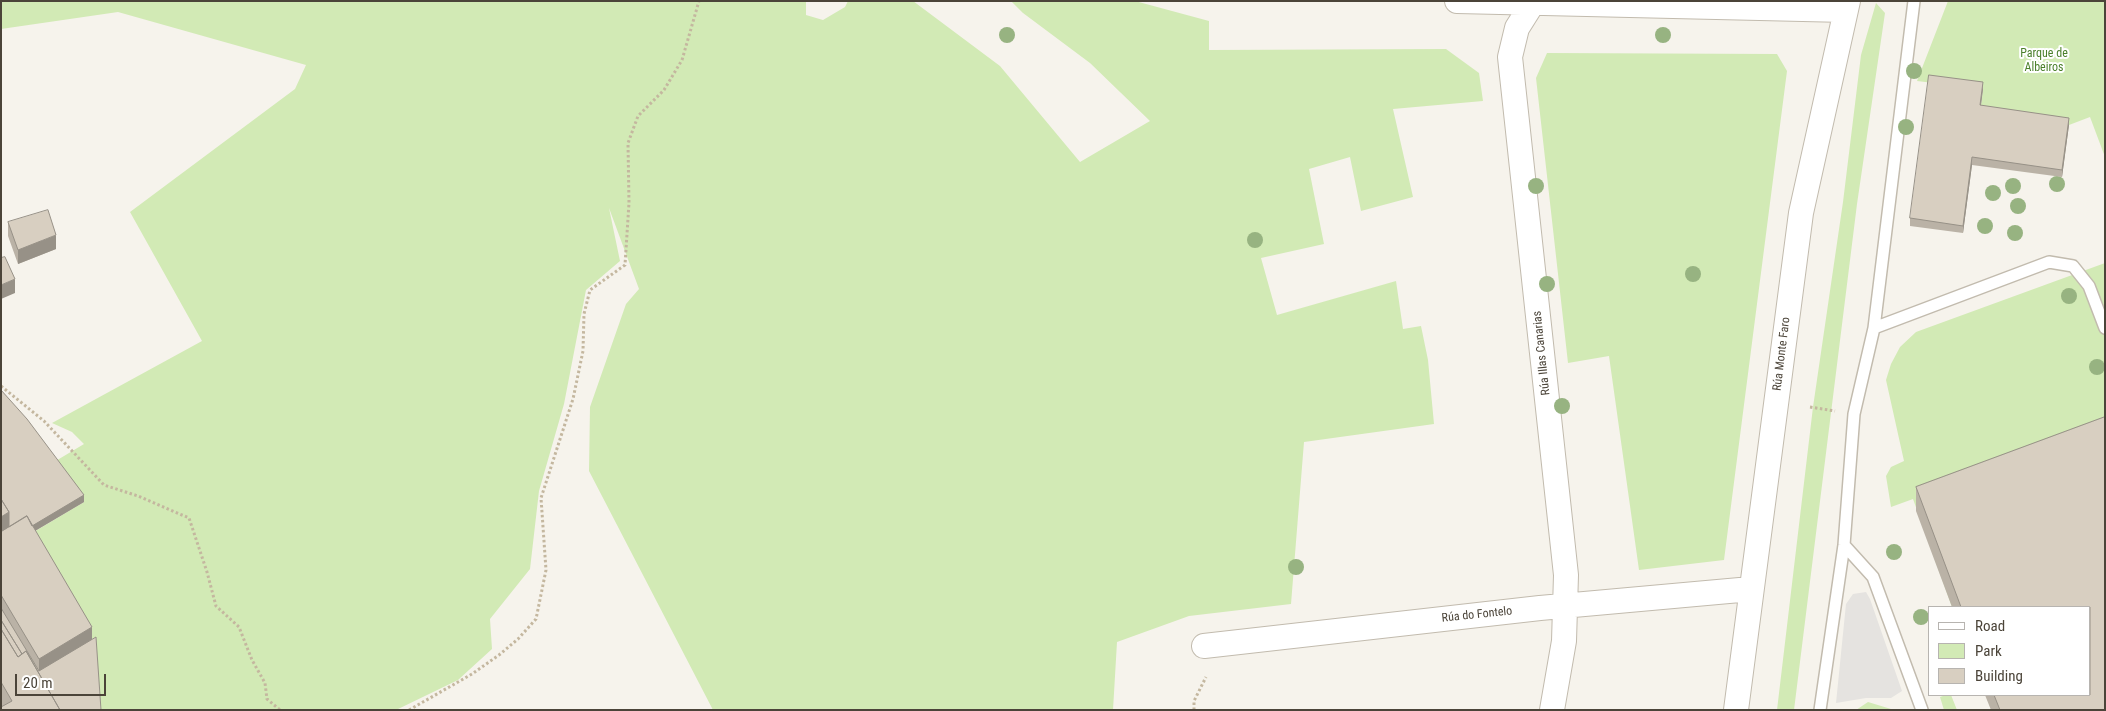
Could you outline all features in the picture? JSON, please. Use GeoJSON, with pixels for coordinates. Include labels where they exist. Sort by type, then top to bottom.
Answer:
{"type":"FeatureCollection","features":[{"type":"Feature","properties":{"kind":"street"},"geometry":{"type":"LineString","coordinates":[[1457,1],[1847,6]]}},
{"type":"Feature","properties":{"kind":"street","name":"Rúa Illas Canarias"},"geometry":{"type":"LineString","coordinates":[[1532,2],[1517,28],[1510,57],[1566,575],[1564,641],[1552,710]]}},
{"type":"Feature","properties":{"kind":"street","name":"Rúa Monte Faro"},"geometry":{"type":"LineString","coordinates":[[1736,710],[1800,213],[1847,6]]}},
{"type":"Feature","properties":{"kind":"street","name":"Rúa do Fontelo"},"geometry":{"type":"LineString","coordinates":[[1204,646],[1566,606],[1751,589]]}},
{"type":"Feature","properties":{"kind":"lane"},"geometry":{"type":"LineString","coordinates":[[1820,710],[1844,545],[1854,414],[1874,328],[1914,1]]}},
{"type":"Feature","properties":{"kind":"lane"},"geometry":{"type":"LineString","coordinates":[[1874,328],[2049,262],[2073,266],[2089,286],[2105,328]]}},
{"type":"Feature","properties":{"kind":"lane"},"geometry":{"type":"LineString","coordinates":[[1844,545],[1873,578],[1922,710]]}},
{"type":"Feature","properties":{"kind":"path"},"geometry":{"type":"LineString","coordinates":[[409,710],[472,674],[499,655],[518,640],[536,619],[546,570],[541,498],[573,399],[583,351],[584,314],[590,290],[626,264],[629,203],[628,143],[638,116],[664,90],[682,60],[699,1]]}},
{"type":"Feature","properties":{"kind":"path"},"geometry":{"type":"LineString","coordinates":[[1,386],[44,421],[104,485],[138,496],[189,518],[216,606],[239,627],[252,660],[265,683],[267,699],[280,710]]}},
{"type":"Feature","properties":{"kind":"path"},"geometry":{"type":"LineString","coordinates":[[1810,407],[1833,411]]}},
{"type":"Feature","properties":{"kind":"path"},"geometry":{"type":"LineString","coordinates":[[1194,710],[1194,701],[1206,677]]}},
{"type":"Feature","properties":{"kind":"green space"},"geometry":{"type":"Polygon","coordinates":[[[1,1],[806,1],[806,15],[823,20],[845,7],[848,1],[913,1],[1000,66],[1080,162],[1150,121],[1090,63],[1023,13],[1011,1],[1135,1],[1209,21],[1209,50],[1446,49],[1479,73],[1483,101],[1393,109],[1413,197],[1361,211],[1350,157],[1309,169],[1324,244],[1261,258],[1277,315],[1396,281],[1403,329],[1421,326],[1428,360],[1434,424],[1304,442],[1291,604],[1189,616],[1117,642],[1113,710],[713,710],[589,471],[590,407],[626,304],[639,289],[609,208],[620,261],[586,290],[564,404],[539,491],[530,569],[490,619],[492,649],[458,680],[396,710],[101,710],[95,644],[27,536],[84,502],[54,462],[84,444],[72,432],[52,423],[202,341],[130,212],[295,89],[306,65],[118,12],[1,29],[1,1]]]}},
{"type":"Feature","properties":{"kind":"green space","name":"Parque de Albeiros"},"geometry":{"type":"Polygon","coordinates":[[[1948,1],[2105,1],[2105,157],[2090,117],[2069,125],[1980,112],[1983,89],[1917,81],[1948,1]]]}},
{"type":"Feature","properties":{"kind":"green space"},"geometry":{"type":"Polygon","coordinates":[[[1876,3],[1885,13],[1857,204],[1794,710],[1777,710],[1813,407],[1843,202],[1861,55],[1876,3]]]}},
{"type":"Feature","properties":{"kind":"green space"},"geometry":{"type":"Polygon","coordinates":[[[1547,53],[1777,54],[1787,71],[1724,560],[1639,570],[1609,356],[1568,363],[1536,78],[1547,53]]]}},
{"type":"Feature","properties":{"kind":"green space"},"geometry":{"type":"Polygon","coordinates":[[[2105,263],[2105,710],[2091,696],[2091,606],[1952,606],[1913,499],[1891,507],[1886,476],[1891,467],[1904,461],[1886,380],[1891,364],[1900,347],[1916,332],[2105,263]]]}},
{"type":"Feature","properties":{"kind":"green space"},"geometry":{"type":"Polygon","coordinates":[[[1951,696],[1957,710],[1944,710],[1940,697],[1951,696]]]}},
{"type":"Feature","properties":{"kind":"green space"},"geometry":{"type":"Polygon","coordinates":[[[1868,702],[1891,709],[1892,710],[1856,710],[1868,702]]]}},
{"type":"Feature","properties":{"kind":"shaded area"},"geometry":{"type":"Polygon","coordinates":[[[1866,592],[1902,691],[1891,698],[1866,698],[1836,703],[1846,604],[1853,594],[1866,592]]]}},
{"type":"Feature","properties":{"kind":"building"},"geometry":{"type":"Polygon","coordinates":[[[1929,75],[1983,82],[1980,105],[2069,118],[2062,170],[1972,157],[1963,226],[1910,218],[1929,75]]]}},
{"type":"Feature","properties":{"kind":"building"},"geometry":{"type":"Polygon","coordinates":[[[48,210],[56,235],[18,250],[8,222],[48,210]]]}},
{"type":"Feature","properties":{"kind":"building"},"geometry":{"type":"Polygon","coordinates":[[[5,257],[15,279],[1,285],[1,258],[5,257]]]}},
{"type":"Feature","properties":{"kind":"building"},"geometry":{"type":"Polygon","coordinates":[[[1,390],[27,419],[84,495],[32,526],[27,516],[9,527],[9,512],[1,499],[1,390]]]}},
{"type":"Feature","properties":{"kind":"building"},"geometry":{"type":"Polygon","coordinates":[[[2105,417],[2105,710],[2000,710],[1994,696],[2091,696],[2091,606],[1961,606],[1916,487],[2105,417]]]}},
{"type":"Feature","properties":{"kind":"building"},"geometry":{"type":"Polygon","coordinates":[[[1,499],[9,512],[1,517],[1,499]]]}},
{"type":"Feature","properties":{"kind":"building"},"geometry":{"type":"Polygon","coordinates":[[[27,516],[92,627],[39,659],[1,595],[1,532],[27,516]]]}},
{"type":"Feature","properties":{"kind":"building"},"geometry":{"type":"Polygon","coordinates":[[[1,608],[39,671],[96,637],[101,710],[60,710],[26,651],[22,654],[1,620],[1,608]]]}},
{"type":"Feature","properties":{"kind":"building"},"geometry":{"type":"Polygon","coordinates":[[[1,620],[22,654],[18,657],[1,629],[1,620]]]}},
{"type":"Feature","properties":{"kind":"building"},"geometry":{"type":"Polygon","coordinates":[[[1,629],[18,657],[26,651],[60,710],[1,710],[1,707],[12,701],[1,682],[1,629]]]}}]}
